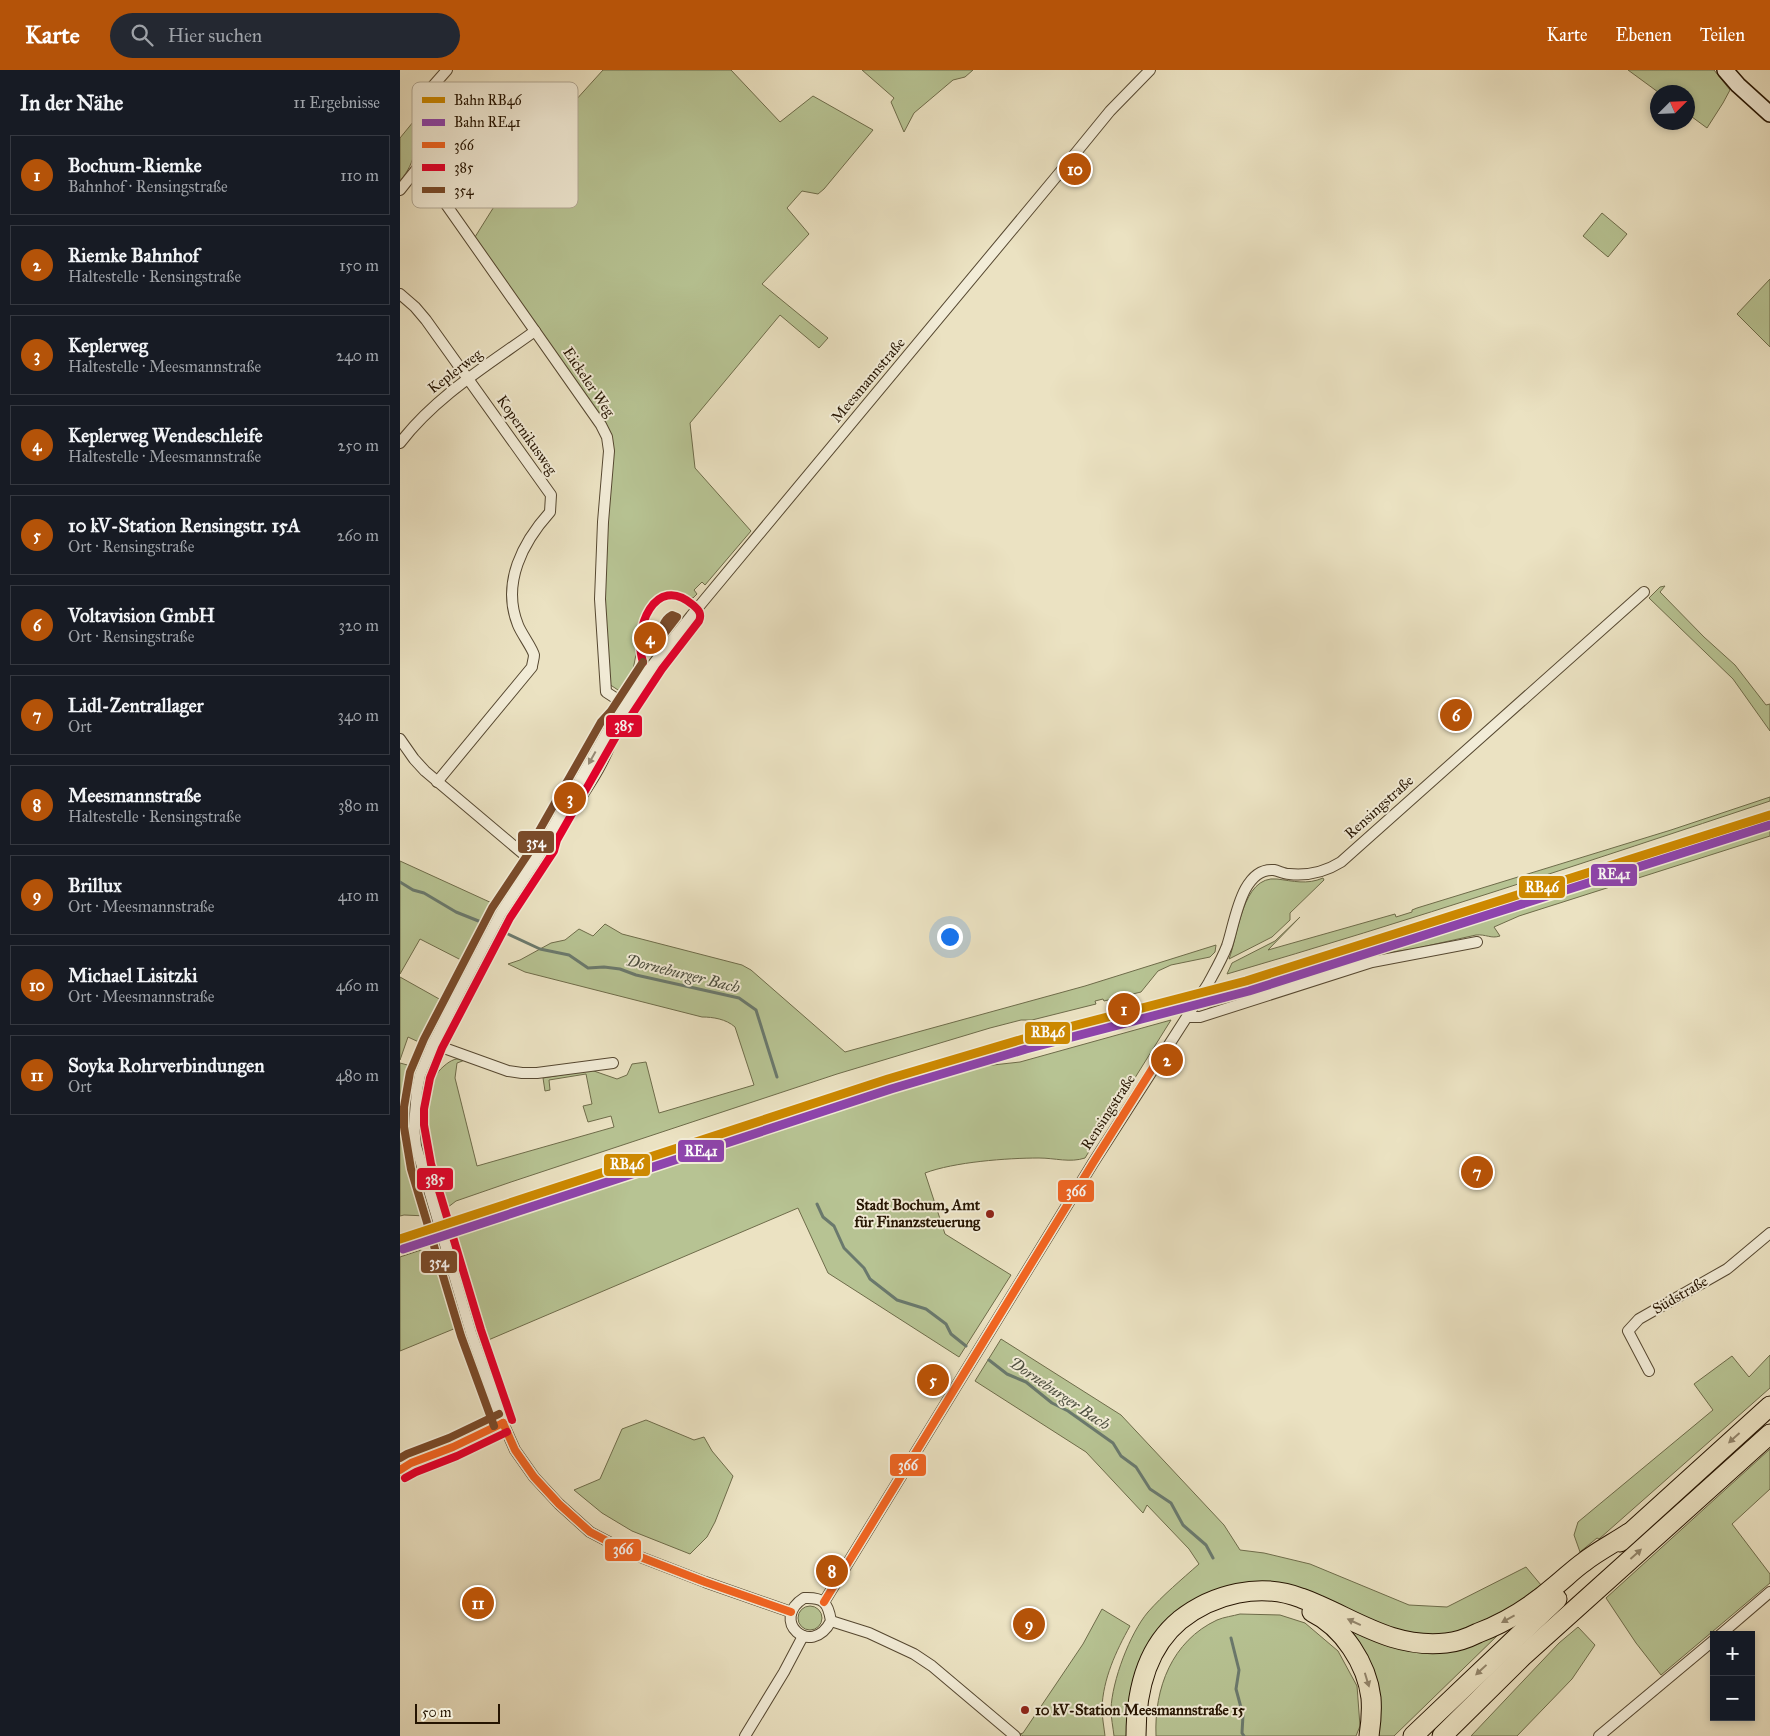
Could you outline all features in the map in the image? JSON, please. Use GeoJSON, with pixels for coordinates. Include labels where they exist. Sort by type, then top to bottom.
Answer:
{"type":"FeatureCollection","features":[{"type":"Feature","properties":{"kind":"highway"},"geometry":{"type":"LineString","coordinates":[[1413,1736],[1500,1652],[1770,1406]]}},
{"type":"Feature","properties":{"kind":"highway"},"geometry":{"type":"LineString","coordinates":[[1442,1736],[1528,1652],[1770,1434]]}},
{"type":"Feature","properties":{"kind":"highway"},"geometry":{"type":"LineString","coordinates":[[1136,1736],[1140,1687],[1147,1664],[1155,1650],[1175,1624],[1194,1609],[1215,1599],[1239,1592],[1279,1592],[1300,1597],[1391,1638],[1411,1643],[1448,1643],[1476,1634],[1519,1613],[1542,1597],[1585,1561],[1629,1534]]}},
{"type":"Feature","properties":{"kind":"highway"},"geometry":{"type":"LineString","coordinates":[[1145,1736],[1145,1711],[1148,1689],[1154,1668],[1164,1649],[1180,1631],[1198,1617],[1218,1607],[1240,1601],[1258,1599],[1297,1606],[1319,1616],[1346,1640],[1358,1658],[1367,1679],[1371,1696],[1372,1717],[1369,1736]]}},
{"type":"Feature","properties":{"kind":"street"},"geometry":{"type":"LineString","coordinates":[[436,82],[447,70]]}},
{"type":"Feature","properties":{"kind":"street","name":"Meesmannstraße"},"geometry":{"type":"LineString","coordinates":[[790,1612],[720,1588],[630,1553],[590,1532],[559,1504],[534,1477],[515,1450],[503,1423],[471,1333],[416,1146],[414,1126],[420,1075],[433,1044],[501,913],[545,846],[548,836],[610,727],[619,717],[654,663],[697,608],[1110,111],[1150,70]]}},
{"type":"Feature","properties":{"kind":"street"},"geometry":{"type":"LineString","coordinates":[[1725,70],[1738,86],[1770,114]]}},
{"type":"Feature","properties":{"kind":"street"},"geometry":{"type":"LineString","coordinates":[[400,190],[412,175]]}},
{"type":"Feature","properties":{"kind":"street","name":"Eickeler Weg"},"geometry":{"type":"LineString","coordinates":[[449,208],[601,424],[607,437],[608,451],[600,599],[606,692],[626,705]]}},
{"type":"Feature","properties":{"kind":"street","name":"Kopernikusweg"},"geometry":{"type":"LineString","coordinates":[[400,294],[426,320],[551,495],[550,512],[525,545],[516,563],[513,582],[513,603],[517,623],[534,655],[532,667],[437,782]]}},
{"type":"Feature","properties":{"kind":"street","name":"Keplerweg"},"geometry":{"type":"LineString","coordinates":[[400,443],[431,409],[468,379],[535,331]]}},
{"type":"Feature","properties":{"kind":"street","name":"Rensingstraße"},"geometry":{"type":"LineString","coordinates":[[824,1602],[1093,1163],[1187,1017],[1222,958],[1241,896],[1248,884],[1261,873],[1274,870],[1287,874],[1308,874],[1328,869],[1341,862],[1644,592]]}},
{"type":"Feature","properties":{"kind":"street"},"geometry":{"type":"LineString","coordinates":[[400,740],[414,759],[437,782],[534,863]]}},
{"type":"Feature","properties":{"kind":"street"},"geometry":{"type":"LineString","coordinates":[[1187,1017],[1200,1017],[1372,962],[1477,942]]}},
{"type":"Feature","properties":{"kind":"street"},"geometry":{"type":"LineString","coordinates":[[433,1044],[508,1071],[522,1073],[537,1073],[614,1063]]}},
{"type":"Feature","properties":{"kind":"street","name":"Südstraße"},"geometry":{"type":"LineString","coordinates":[[1649,1371],[1628,1331],[1639,1319],[1727,1269],[1770,1233]]}},
{"type":"Feature","properties":{"kind":"street"},"geometry":{"type":"LineString","coordinates":[[400,1470],[411,1463],[503,1423]]}},
{"type":"Feature","properties":{"kind":"street"},"geometry":{"type":"LineString","coordinates":[[1725,1631],[1770,1592]]}},
{"type":"Feature","properties":{"kind":"street"},"geometry":{"type":"LineString","coordinates":[[804,1598],[813,1598],[824,1602],[828,1606],[832,1621],[819,1635],[811,1638],[803,1636],[792,1627],[790,1612],[795,1604],[804,1598]]}},
{"type":"Feature","properties":{"kind":"street"},"geometry":{"type":"LineString","coordinates":[[832,1621],[869,1633],[914,1654],[932,1666],[1015,1736]]}},
{"type":"Feature","properties":{"kind":"street"},"geometry":{"type":"LineString","coordinates":[[744,1736],[784,1672],[803,1636]]}},
{"type":"Feature","properties":{"kind":"street"},"geometry":{"type":"LineString","coordinates":[[1599,1736],[1710,1644]]}},
{"type":"Feature","properties":{"kind":"green space"},"geometry":{"type":"Polygon","coordinates":[[[603,70],[731,70],[780,122],[813,96],[873,130],[824,189],[818,194],[802,191],[787,208],[809,234],[762,284],[828,338],[819,348],[780,315],[690,423],[695,468],[751,531],[705,585],[702,582],[694,590],[697,594],[693,598],[669,595],[657,598],[651,602],[643,618],[632,675],[621,692],[609,684],[604,589],[612,448],[475,237],[493,208],[578,208],[578,98],[603,70]]]}},
{"type":"Feature","properties":{"kind":"green space"},"geometry":{"type":"Polygon","coordinates":[[[862,70],[973,70],[965,77],[953,80],[914,113],[904,132],[891,102],[894,98],[862,70]]]}},
{"type":"Feature","properties":{"kind":"green space"},"geometry":{"type":"Polygon","coordinates":[[[1628,70],[1714,70],[1730,90],[1707,128],[1695,119],[1695,85],[1650,86],[1628,70]]]}},
{"type":"Feature","properties":{"kind":"green space"},"geometry":{"type":"Polygon","coordinates":[[[412,123],[412,161],[400,181],[400,138],[412,123]]]}},
{"type":"Feature","properties":{"kind":"green space"},"geometry":{"type":"Polygon","coordinates":[[[1602,213],[1627,234],[1608,257],[1583,236],[1602,213]]]}},
{"type":"Feature","properties":{"kind":"green space"},"geometry":{"type":"Polygon","coordinates":[[[1770,279],[1770,347],[1737,314],[1770,279]]]}},
{"type":"Feature","properties":{"kind":"green space"},"geometry":{"type":"Polygon","coordinates":[[[1665,586],[1660,592],[1704,637],[1735,665],[1766,705],[1770,704],[1770,731],[1733,679],[1649,598],[1660,587],[1665,586]]]}},
{"type":"Feature","properties":{"kind":"green space"},"geometry":{"type":"Polygon","coordinates":[[[1770,797],[1770,801],[1567,868],[1431,912],[1227,974],[1232,963],[1275,941],[1300,917],[1268,950],[1395,914],[1396,917],[1412,912],[1412,910],[1417,908],[1671,830],[1770,797]]]}},
{"type":"Feature","properties":{"kind":"green space"},"geometry":{"type":"Polygon","coordinates":[[[1770,820],[1770,836],[1519,916],[1494,927],[1500,936],[1476,935],[1413,949],[1372,955],[1209,1008],[1218,991],[1290,972],[1770,820]]]}},
{"type":"Feature","properties":{"kind":"green space"},"geometry":{"type":"Polygon","coordinates":[[[400,861],[494,904],[463,961],[420,939],[400,974],[400,861]]]}},
{"type":"Feature","properties":{"kind":"green space"},"geometry":{"type":"Polygon","coordinates":[[[1323,878],[1324,880],[1290,913],[1290,920],[1272,937],[1229,959],[1243,909],[1256,887],[1265,880],[1277,879],[1306,882],[1323,878]]]}},
{"type":"Feature","properties":{"kind":"green space"},"geometry":{"type":"Polygon","coordinates":[[[605,924],[622,934],[742,965],[751,970],[845,1052],[1085,986],[1216,945],[1215,952],[1210,957],[1171,965],[1158,971],[1141,992],[1104,1001],[1103,999],[1095,1001],[1096,1004],[990,1028],[837,1074],[456,1201],[443,1211],[431,1157],[427,1115],[429,1095],[434,1079],[449,1062],[459,1059],[465,1060],[457,1063],[455,1078],[477,1166],[614,1127],[611,1116],[588,1122],[583,1106],[592,1104],[586,1074],[549,1080],[550,1090],[545,1091],[543,1078],[591,1070],[617,1079],[627,1075],[632,1064],[646,1062],[659,1113],[754,1085],[735,1027],[724,1020],[702,1017],[525,972],[508,964],[520,960],[551,943],[565,940],[579,929],[593,936],[605,924]]]}},
{"type":"Feature","properties":{"kind":"green space"},"geometry":{"type":"Polygon","coordinates":[[[400,977],[441,1000],[421,1043],[408,1037],[400,1060],[400,977]]]}},
{"type":"Feature","properties":{"kind":"green space"},"geometry":{"type":"Polygon","coordinates":[[[1171,1020],[1085,1158],[1074,1160],[1012,1159],[965,1163],[925,1173],[945,1234],[1011,1275],[959,1357],[828,1273],[798,1208],[486,1341],[456,1235],[975,1067],[1020,1062],[1171,1020]]]}},
{"type":"Feature","properties":{"kind":"green space"},"geometry":{"type":"Polygon","coordinates":[[[400,1063],[411,1066],[406,1078],[403,1126],[407,1158],[419,1188],[427,1216],[400,1216],[400,1063]]]}},
{"type":"Feature","properties":{"kind":"green space"},"geometry":{"type":"Polygon","coordinates":[[[421,1250],[441,1268],[443,1290],[456,1328],[400,1351],[400,1257],[421,1250]]]}},
{"type":"Feature","properties":{"kind":"green space"},"geometry":{"type":"Polygon","coordinates":[[[1001,1339],[1121,1415],[1224,1525],[1240,1550],[1264,1553],[1310,1564],[1409,1605],[1447,1607],[1526,1567],[1541,1585],[1503,1613],[1453,1635],[1401,1634],[1298,1590],[1179,1611],[1129,1736],[1114,1736],[1111,1712],[1112,1698],[1118,1672],[1135,1632],[1148,1612],[1199,1564],[1189,1549],[1147,1505],[1143,1513],[1086,1452],[975,1381],[1001,1339]]]}},
{"type":"Feature","properties":{"kind":"green space"},"geometry":{"type":"Polygon","coordinates":[[[1770,1355],[1770,1388],[1599,1539],[1597,1538],[1580,1552],[1574,1535],[1578,1522],[1713,1410],[1694,1384],[1732,1356],[1749,1377],[1770,1355]]]}},
{"type":"Feature","properties":{"kind":"green space"},"geometry":{"type":"Polygon","coordinates":[[[646,1420],[694,1440],[704,1437],[712,1451],[733,1476],[707,1537],[690,1554],[632,1531],[602,1513],[574,1490],[600,1479],[622,1429],[646,1420]]]}},
{"type":"Feature","properties":{"kind":"green space"},"geometry":{"type":"Polygon","coordinates":[[[1770,1449],[1770,1489],[1732,1524],[1770,1574],[1770,1583],[1713,1631],[1710,1631],[1710,1634],[1661,1675],[1636,1643],[1606,1598],[1770,1449]]]}},
{"type":"Feature","properties":{"kind":"green space"},"geometry":{"type":"Polygon","coordinates":[[[810,1606],[819,1609],[822,1618],[819,1627],[810,1630],[801,1627],[798,1618],[801,1609],[810,1606]]]}},
{"type":"Feature","properties":{"kind":"green space"},"geometry":{"type":"Polygon","coordinates":[[[1102,1609],[1130,1626],[1115,1655],[1105,1686],[1102,1708],[1105,1736],[1023,1736],[1020,1734],[1023,1733],[1083,1644],[1102,1609]]]}},
{"type":"Feature","properties":{"kind":"green space"},"geometry":{"type":"Polygon","coordinates":[[[1240,1614],[1280,1615],[1305,1623],[1338,1651],[1357,1686],[1360,1726],[1356,1736],[1156,1736],[1158,1701],[1169,1668],[1177,1653],[1201,1629],[1217,1620],[1240,1614]]]}},
{"type":"Feature","properties":{"kind":"green space"},"geometry":{"type":"Polygon","coordinates":[[[1337,1622],[1375,1638],[1500,1633],[1394,1736],[1375,1736],[1377,1725],[1337,1622]]]}},
{"type":"Feature","properties":{"kind":"green space"},"geometry":{"type":"Polygon","coordinates":[[[1578,1627],[1595,1645],[1572,1679],[1517,1736],[1471,1736],[1559,1643],[1578,1627]]]}},
{"type":"Feature","properties":{"kind":"waterway","name":"Dorneburger Bach"},"geometry":{"type":"LineString","coordinates":[[400,882],[413,890],[424,893],[456,912],[481,922]]}},
{"type":"Feature","properties":{"kind":"waterway","name":"Dorneburger Bach"},"geometry":{"type":"LineString","coordinates":[[508,934],[540,949],[569,955],[588,968],[620,969],[636,975],[739,998],[756,1010],[777,1077]]}},
{"type":"Feature","properties":{"kind":"waterway","name":"Dorneburger Bach"},"geometry":{"type":"LineString","coordinates":[[817,1204],[823,1217],[834,1226],[844,1248],[864,1268],[870,1279],[897,1300],[926,1309],[946,1324],[951,1334],[966,1346]]}},
{"type":"Feature","properties":{"kind":"waterway","name":"Dorneburger Bach"},"geometry":{"type":"LineString","coordinates":[[989,1360],[1007,1374],[1026,1382],[1052,1403],[1068,1411],[1113,1443],[1121,1456],[1136,1467],[1150,1489],[1171,1503],[1183,1525],[1206,1545],[1213,1558]]}},
{"type":"Feature","properties":{"kind":"waterway","name":"Dorneburger Bach"},"geometry":{"type":"LineString","coordinates":[[1231,1638],[1239,1670],[1236,1689],[1243,1715],[1242,1733],[1244,1736]]}},
{"type":"Feature","properties":{"kind":"rail line","name":"RB46"},"geometry":{"type":"LineString","coordinates":[[400,1239],[888,1079],[1023,1039],[1246,981],[1770,815]]}},
{"type":"Feature","properties":{"kind":"rail line","name":"RE41"},"geometry":{"type":"LineString","coordinates":[[403,1249],[891,1089],[1026,1049],[1249,991],[1770,825]]}},
{"type":"Feature","properties":{"kind":"transit line","name":"385"},"geometry":{"type":"LineString","coordinates":[[512,1420],[481,1330],[431,1164],[424,1125],[424,1109],[430,1078],[442,1048],[510,918],[554,851],[557,840],[618,733],[662,669],[699,621],[700,614],[693,605],[679,597],[668,595],[658,600],[650,609],[644,621],[641,635],[640,649],[643,662]]}},
{"type":"Feature","properties":{"kind":"transit line","name":"354"},"geometry":{"type":"LineString","coordinates":[[672,615],[677,617],[660,639],[665,622],[672,615]]}},
{"type":"Feature","properties":{"kind":"transit line","name":"354"},"geometry":{"type":"LineString","coordinates":[[494,1426],[461,1336],[411,1169],[404,1127],[404,1107],[410,1072],[424,1039],[492,908],[536,842],[539,831],[601,722],[611,711],[643,662]]}},
{"type":"Feature","properties":{"kind":"transit line","name":"366"},"geometry":{"type":"LineString","coordinates":[[824,1602],[1161,1055]]}},
{"type":"Feature","properties":{"kind":"transit line","name":"354"},"geometry":{"type":"LineString","coordinates":[[400,1458],[449,1438],[499,1414]]}},
{"type":"Feature","properties":{"kind":"transit line","name":"366"},"geometry":{"type":"LineString","coordinates":[[503,1423],[515,1450],[534,1477],[559,1504],[590,1532],[630,1553],[791,1612]]}},
{"type":"Feature","properties":{"kind":"transit line","name":"366"},"geometry":{"type":"LineString","coordinates":[[400,1470],[411,1463],[453,1447],[503,1423]]}},
{"type":"Feature","properties":{"kind":"transit line","name":"385"},"geometry":{"type":"LineString","coordinates":[[405,1478],[507,1432]]}},
{"type":"Feature","properties":{"kind":"place","name":"Michael Lisitzki"},"geometry":{"type":"Point","coordinates":[1075,169]}},
{"type":"Feature","properties":{"kind":"place","name":"Keplerweg Wendeschleife"},"geometry":{"type":"Point","coordinates":[650,638]}},
{"type":"Feature","properties":{"kind":"place","name":"Voltavision GmbH"},"geometry":{"type":"Point","coordinates":[1456,715]}},
{"type":"Feature","properties":{"kind":"place","name":"Keplerweg"},"geometry":{"type":"Point","coordinates":[570,798]}},
{"type":"Feature","properties":{"kind":"place","name":"Bochum-Riemke"},"geometry":{"type":"Point","coordinates":[1124,1009]}},
{"type":"Feature","properties":{"kind":"place","name":"Riemke Bahnhof"},"geometry":{"type":"Point","coordinates":[1167,1060]}},
{"type":"Feature","properties":{"kind":"place","name":"Lidl-Zentrallager"},"geometry":{"type":"Point","coordinates":[1477,1172]}},
{"type":"Feature","properties":{"kind":"place","name":"Stadt Bochum, Amt für Finanzsteuerung"},"geometry":{"type":"Point","coordinates":[990,1214]}},
{"type":"Feature","properties":{"kind":"place","name":"10 kV-Station Rensingstr. 15A"},"geometry":{"type":"Point","coordinates":[933,1380]}},
{"type":"Feature","properties":{"kind":"place","name":"Meesmannstraße"},"geometry":{"type":"Point","coordinates":[832,1571]}},
{"type":"Feature","properties":{"kind":"place","name":"Soyka Rohrverbindungen"},"geometry":{"type":"Point","coordinates":[478,1603]}},
{"type":"Feature","properties":{"kind":"place","name":"Brillux"},"geometry":{"type":"Point","coordinates":[1029,1624]}},
{"type":"Feature","properties":{"kind":"place","name":"10 kV-Station Meesmannstraße 15"},"geometry":{"type":"Point","coordinates":[1025,1710]}}]}
